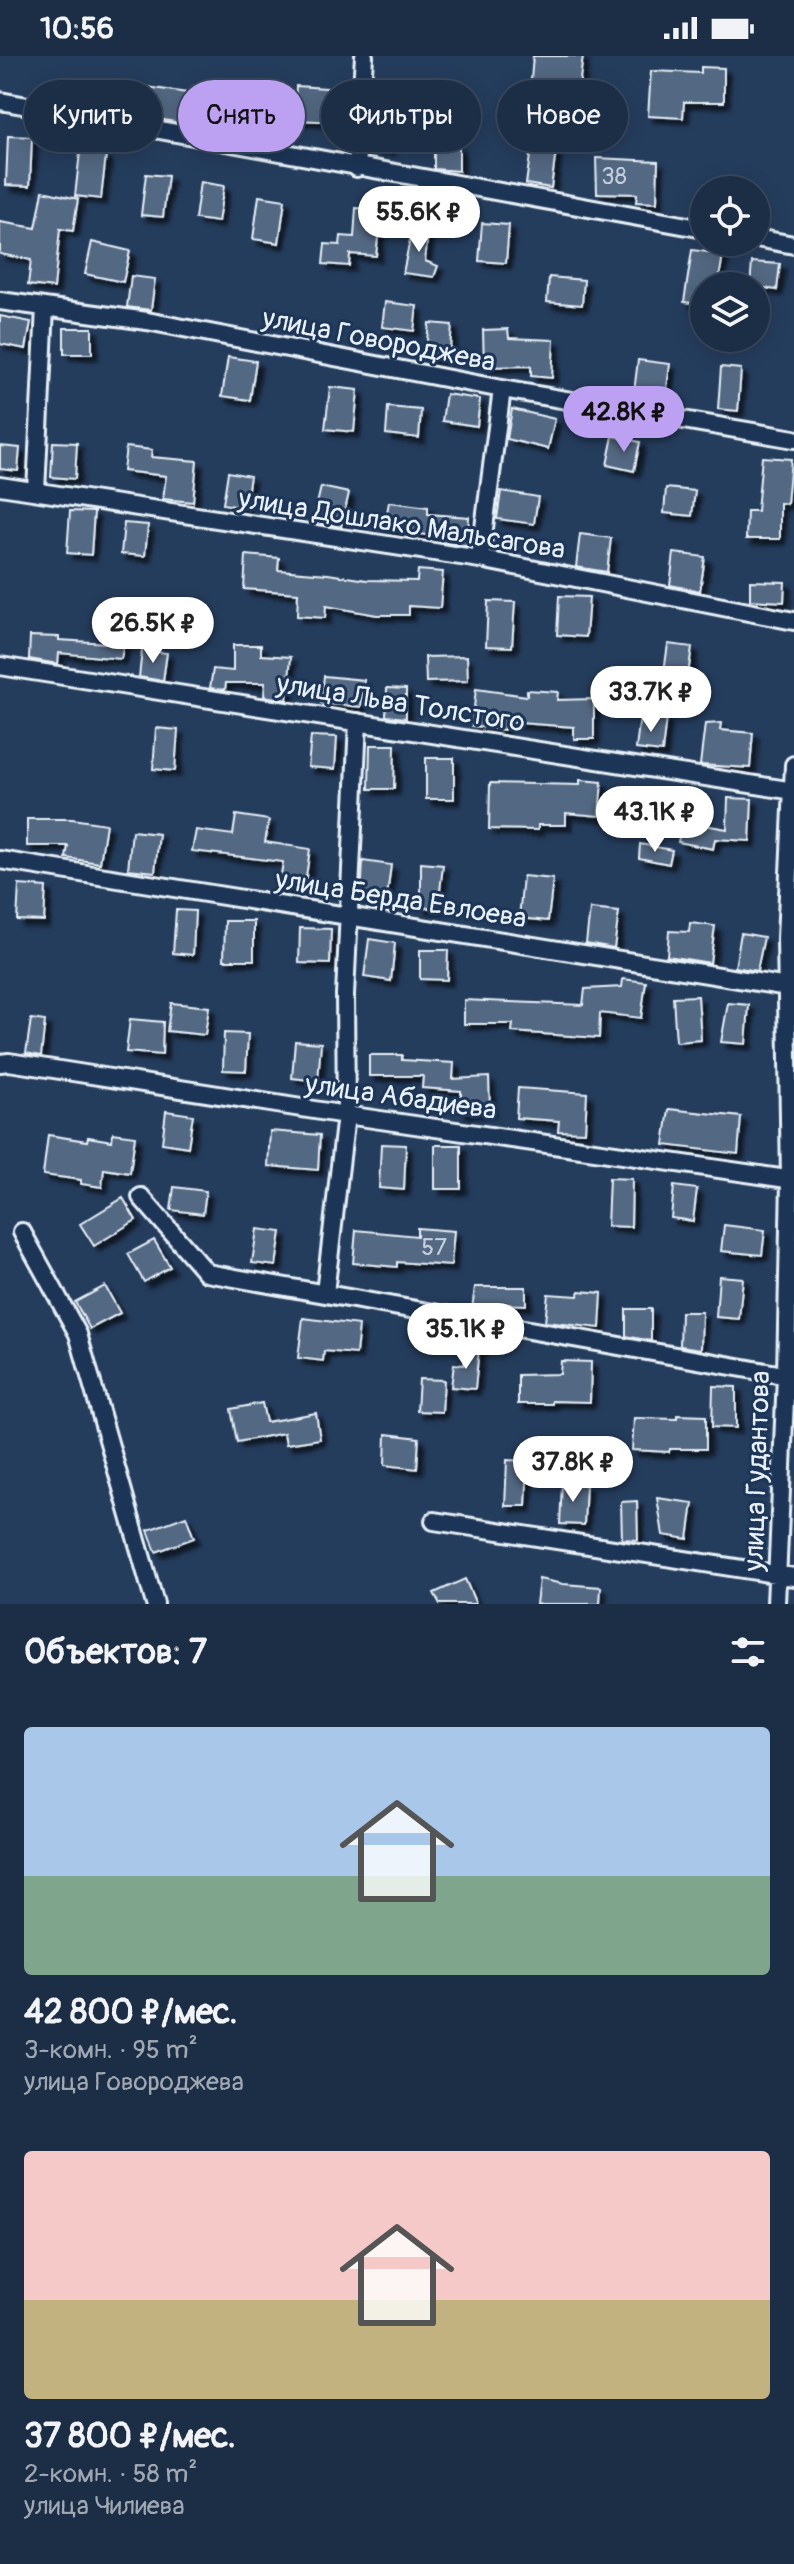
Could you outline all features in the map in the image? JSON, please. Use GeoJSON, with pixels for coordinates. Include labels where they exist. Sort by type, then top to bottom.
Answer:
{"type":"FeatureCollection","features":[{"type":"Feature","properties":{"kind":"street"},"geometry":{"type":"LineString","coordinates":[[357,168],[364,56]]}},
{"type":"Feature","properties":{"kind":"street"},"geometry":{"type":"LineString","coordinates":[[0,101],[690,227]]}},
{"type":"Feature","properties":{"kind":"street"},"geometry":{"type":"LineString","coordinates":[[770,241],[794,245]]}},
{"type":"Feature","properties":{"kind":"street","name":"улица Говороджева"},"geometry":{"type":"LineString","coordinates":[[0,301],[147,321],[502,389],[794,439]]}},
{"type":"Feature","properties":{"kind":"street"},"geometry":{"type":"LineString","coordinates":[[36,491],[45,307]]}},
{"type":"Feature","properties":{"kind":"street"},"geometry":{"type":"LineString","coordinates":[[480,559],[502,389]]}},
{"type":"Feature","properties":{"kind":"street","name":"улица Дошлако Мальсагова"},"geometry":{"type":"LineString","coordinates":[[0,486],[480,559],[794,621]]}},
{"type":"Feature","properties":{"kind":"street","name":"улица Льва Толстого"},"geometry":{"type":"LineString","coordinates":[[0,666],[793,790]]}},
{"type":"Feature","properties":{"kind":"street"},"geometry":{"type":"LineString","coordinates":[[325,1293],[346,1115],[348,916],[358,722]]}},
{"type":"Feature","properties":{"kind":"street","name":"улица Гудантова"},"geometry":{"type":"LineString","coordinates":[[776,1604],[786,1575],[794,765]]}},
{"type":"Feature","properties":{"kind":"street","name":"улица Берда Евлоева"},"geometry":{"type":"LineString","coordinates":[[0,860],[790,987]]}},
{"type":"Feature","properties":{"kind":"street","name":"улица Абадиева"},"geometry":{"type":"LineString","coordinates":[[0,1063],[792,1180]]}},
{"type":"Feature","properties":{"kind":"street"},"geometry":{"type":"LineString","coordinates":[[141,1197],[207,1273],[790,1376]]}},
{"type":"Feature","properties":{"kind":"street"},"geometry":{"type":"LineString","coordinates":[[22,1232],[78,1334],[155,1604]]}},
{"type":"Feature","properties":{"kind":"street"},"geometry":{"type":"LineString","coordinates":[[434,1521],[786,1575]]}},
{"type":"Feature","properties":{"kind":"building"},"geometry":{"type":"Polygon","coordinates":[[[533,56],[583,56],[580,80],[531,80],[533,56]]]}},
{"type":"Feature","properties":{"kind":"building"},"geometry":{"type":"Polygon","coordinates":[[[701,67],[724,68],[724,102],[684,102],[683,118],[648,116],[651,71],[701,73],[701,67]]]}},
{"type":"Feature","properties":{"kind":"building"},"geometry":{"type":"Polygon","coordinates":[[[305,87],[321,88],[321,121],[305,120],[305,87]]]}},
{"type":"Feature","properties":{"kind":"building"},"geometry":{"type":"Polygon","coordinates":[[[162,89],[178,92],[178,122],[162,120],[162,89]]]}},
{"type":"Feature","properties":{"kind":"building"},"geometry":{"type":"Polygon","coordinates":[[[8,136],[24,137],[24,152],[31,152],[30,186],[6,185],[8,136]]]}},
{"type":"Feature","properties":{"kind":"building"},"geometry":{"type":"Polygon","coordinates":[[[80,152],[106,155],[101,199],[75,196],[80,152]]]}},
{"type":"Feature","properties":{"kind":"building"},"geometry":{"type":"Polygon","coordinates":[[[434,152],[459,152],[459,171],[434,169],[434,152]]]}},
{"type":"Feature","properties":{"kind":"building"},"geometry":{"type":"Polygon","coordinates":[[[530,152],[556,152],[551,188],[526,184],[530,152]]]}},
{"type":"Feature","properties":{"kind":"building"},"geometry":{"type":"Polygon","coordinates":[[[596,158],[658,161],[657,203],[636,202],[637,194],[597,193],[596,158]]]}},
{"type":"Feature","properties":{"kind":"building"},"geometry":{"type":"Polygon","coordinates":[[[146,174],[168,176],[163,217],[141,215],[146,174]]]}},
{"type":"Feature","properties":{"kind":"building"},"geometry":{"type":"Polygon","coordinates":[[[200,182],[224,186],[218,222],[195,219],[200,182]]]}},
{"type":"Feature","properties":{"kind":"building"},"geometry":{"type":"Polygon","coordinates":[[[43,191],[78,199],[73,231],[60,229],[54,288],[28,285],[31,260],[0,254],[0,222],[36,228],[43,191]]]}},
{"type":"Feature","properties":{"kind":"building"},"geometry":{"type":"Polygon","coordinates":[[[259,196],[285,200],[279,243],[253,239],[259,196]]]}},
{"type":"Feature","properties":{"kind":"building"},"geometry":{"type":"Polygon","coordinates":[[[356,208],[381,210],[376,256],[350,254],[349,266],[323,264],[325,244],[340,245],[341,236],[354,237],[356,208]]]}},
{"type":"Feature","properties":{"kind":"building"},"geometry":{"type":"Polygon","coordinates":[[[482,223],[509,225],[506,263],[479,261],[482,223]]]}},
{"type":"Feature","properties":{"kind":"building"},"geometry":{"type":"Polygon","coordinates":[[[413,225],[429,225],[425,261],[438,266],[434,277],[403,273],[413,225]]]}},
{"type":"Feature","properties":{"kind":"building"},"geometry":{"type":"Polygon","coordinates":[[[92,242],[130,251],[123,282],[85,274],[92,242]]]}},
{"type":"Feature","properties":{"kind":"building"},"geometry":{"type":"Polygon","coordinates":[[[691,256],[723,256],[720,272],[690,272],[690,303],[684,302],[691,256]]]}},
{"type":"Feature","properties":{"kind":"building"},"geometry":{"type":"Polygon","coordinates":[[[752,262],[780,264],[777,290],[770,289],[770,272],[751,272],[752,262]]]}},
{"type":"Feature","properties":{"kind":"building"},"geometry":{"type":"Polygon","coordinates":[[[131,276],[155,279],[151,310],[127,307],[131,276]]]}},
{"type":"Feature","properties":{"kind":"building"},"geometry":{"type":"Polygon","coordinates":[[[549,277],[584,280],[582,305],[547,302],[549,277]]]}},
{"type":"Feature","properties":{"kind":"building"},"geometry":{"type":"Polygon","coordinates":[[[385,302],[417,306],[414,331],[382,327],[385,302]]]}},
{"type":"Feature","properties":{"kind":"building"},"geometry":{"type":"Polygon","coordinates":[[[0,316],[31,322],[26,349],[0,344],[0,316]]]}},
{"type":"Feature","properties":{"kind":"building"},"geometry":{"type":"Polygon","coordinates":[[[429,323],[452,325],[449,360],[425,358],[429,323]]]}},
{"type":"Feature","properties":{"kind":"building"},"geometry":{"type":"Polygon","coordinates":[[[64,328],[92,328],[92,354],[64,354],[64,328]]]}},
{"type":"Feature","properties":{"kind":"building"},"geometry":{"type":"Polygon","coordinates":[[[508,329],[509,338],[554,340],[552,378],[531,376],[531,366],[484,367],[483,330],[508,329]]]}},
{"type":"Feature","properties":{"kind":"building"},"geometry":{"type":"Polygon","coordinates":[[[228,357],[256,361],[250,400],[222,396],[228,357]]]}},
{"type":"Feature","properties":{"kind":"building"},"geometry":{"type":"Polygon","coordinates":[[[638,360],[670,364],[665,404],[633,400],[638,360]]]}},
{"type":"Feature","properties":{"kind":"building"},"geometry":{"type":"Polygon","coordinates":[[[721,367],[741,369],[738,411],[718,409],[721,367]]]}},
{"type":"Feature","properties":{"kind":"building"},"geometry":{"type":"Polygon","coordinates":[[[330,387],[358,390],[354,432],[325,429],[330,387]]]}},
{"type":"Feature","properties":{"kind":"building"},"geometry":{"type":"Polygon","coordinates":[[[446,394],[480,399],[477,426],[442,421],[446,394]]]}},
{"type":"Feature","properties":{"kind":"building"},"geometry":{"type":"Polygon","coordinates":[[[388,407],[421,410],[419,438],[386,434],[388,407]]]}},
{"type":"Feature","properties":{"kind":"building"},"geometry":{"type":"Polygon","coordinates":[[[512,409],[555,419],[548,449],[507,439],[512,409]]]}},
{"type":"Feature","properties":{"kind":"building"},"geometry":{"type":"Polygon","coordinates":[[[613,436],[640,442],[634,471],[607,465],[613,436]]]}},
{"type":"Feature","properties":{"kind":"building"},"geometry":{"type":"Polygon","coordinates":[[[53,442],[77,443],[75,479],[51,477],[53,442]]]}},
{"type":"Feature","properties":{"kind":"building"},"geometry":{"type":"Polygon","coordinates":[[[0,446],[20,448],[18,471],[0,469],[0,446]]]}},
{"type":"Feature","properties":{"kind":"building"},"geometry":{"type":"Polygon","coordinates":[[[126,447],[152,450],[151,457],[197,461],[193,502],[163,499],[166,476],[123,471],[126,447]]]}},
{"type":"Feature","properties":{"kind":"building"},"geometry":{"type":"Polygon","coordinates":[[[762,457],[791,459],[787,504],[780,503],[780,539],[746,539],[747,511],[757,511],[762,457]]]}},
{"type":"Feature","properties":{"kind":"building"},"geometry":{"type":"Polygon","coordinates":[[[228,472],[250,476],[245,508],[223,504],[228,472]]]}},
{"type":"Feature","properties":{"kind":"building"},"geometry":{"type":"Polygon","coordinates":[[[321,487],[349,493],[341,527],[313,521],[321,487]]]}},
{"type":"Feature","properties":{"kind":"building"},"geometry":{"type":"Polygon","coordinates":[[[666,488],[695,491],[692,516],[664,513],[666,488]]]}},
{"type":"Feature","properties":{"kind":"building"},"geometry":{"type":"Polygon","coordinates":[[[501,491],[538,497],[534,524],[497,519],[501,491]]]}},
{"type":"Feature","properties":{"kind":"building"},"geometry":{"type":"Polygon","coordinates":[[[389,502],[428,507],[428,514],[469,517],[467,546],[440,542],[440,537],[384,529],[389,502]]]}},
{"type":"Feature","properties":{"kind":"building"},"geometry":{"type":"Polygon","coordinates":[[[70,511],[94,512],[91,555],[67,553],[70,511]]]}},
{"type":"Feature","properties":{"kind":"building"},"geometry":{"type":"Polygon","coordinates":[[[124,523],[148,525],[145,556],[121,554],[124,523]]]}},
{"type":"Feature","properties":{"kind":"building"},"geometry":{"type":"Polygon","coordinates":[[[580,534],[611,538],[607,572],[576,567],[580,534]]]}},
{"type":"Feature","properties":{"kind":"building"},"geometry":{"type":"Polygon","coordinates":[[[674,553],[705,557],[700,591],[670,585],[674,553]]]}},
{"type":"Feature","properties":{"kind":"building"},"geometry":{"type":"Polygon","coordinates":[[[246,555],[279,558],[278,570],[367,580],[417,581],[418,570],[443,572],[440,608],[409,606],[409,615],[377,615],[326,606],[325,618],[297,616],[298,593],[244,589],[246,555]]]}},
{"type":"Feature","properties":{"kind":"building"},"geometry":{"type":"Polygon","coordinates":[[[750,581],[785,582],[784,602],[750,600],[750,581]]]}},
{"type":"Feature","properties":{"kind":"building"},"geometry":{"type":"Polygon","coordinates":[[[559,596],[589,597],[586,637],[557,635],[559,596]]]}},
{"type":"Feature","properties":{"kind":"building"},"geometry":{"type":"Polygon","coordinates":[[[488,601],[515,602],[512,647],[486,646],[488,601]]]}},
{"type":"Feature","properties":{"kind":"building"},"geometry":{"type":"Polygon","coordinates":[[[30,636],[124,644],[121,659],[59,653],[58,664],[29,659],[30,636]]]}},
{"type":"Feature","properties":{"kind":"building"},"geometry":{"type":"Polygon","coordinates":[[[668,644],[692,647],[685,695],[661,692],[668,644]]]}},
{"type":"Feature","properties":{"kind":"building"},"geometry":{"type":"Polygon","coordinates":[[[233,645],[261,645],[261,655],[291,657],[287,700],[264,696],[265,683],[226,683],[225,690],[210,688],[213,669],[233,671],[233,645]]]}},
{"type":"Feature","properties":{"kind":"building"},"geometry":{"type":"Polygon","coordinates":[[[142,650],[167,653],[163,681],[139,677],[142,650]]]}},
{"type":"Feature","properties":{"kind":"building"},"geometry":{"type":"Polygon","coordinates":[[[467,656],[468,681],[426,682],[425,657],[467,656]]]}},
{"type":"Feature","properties":{"kind":"building"},"geometry":{"type":"Polygon","coordinates":[[[324,676],[364,680],[361,707],[321,703],[324,676]]]}},
{"type":"Feature","properties":{"kind":"building"},"geometry":{"type":"Polygon","coordinates":[[[387,688],[406,689],[406,718],[386,716],[387,688]]]}},
{"type":"Feature","properties":{"kind":"building"},"geometry":{"type":"Polygon","coordinates":[[[476,689],[527,696],[527,690],[558,692],[557,700],[594,699],[594,739],[574,739],[574,727],[505,722],[504,730],[472,726],[476,689]]]}},
{"type":"Feature","properties":{"kind":"building"},"geometry":{"type":"Polygon","coordinates":[[[640,715],[666,718],[662,752],[636,749],[640,715]]]}},
{"type":"Feature","properties":{"kind":"building"},"geometry":{"type":"Polygon","coordinates":[[[721,723],[720,730],[753,733],[750,768],[700,765],[705,724],[721,723]]]}},
{"type":"Feature","properties":{"kind":"building"},"geometry":{"type":"Polygon","coordinates":[[[156,728],[178,730],[175,771],[153,769],[156,728]]]}},
{"type":"Feature","properties":{"kind":"building"},"geometry":{"type":"Polygon","coordinates":[[[311,736],[337,737],[335,769],[308,767],[311,736]]]}},
{"type":"Feature","properties":{"kind":"building"},"geometry":{"type":"Polygon","coordinates":[[[370,745],[395,745],[394,789],[369,789],[370,745]]]}},
{"type":"Feature","properties":{"kind":"building"},"geometry":{"type":"Polygon","coordinates":[[[426,758],[454,758],[454,799],[426,799],[426,758]]]}},
{"type":"Feature","properties":{"kind":"building"},"geometry":{"type":"Polygon","coordinates":[[[580,780],[602,782],[599,816],[566,813],[566,825],[538,825],[538,830],[489,829],[490,783],[580,785],[580,780]]]}},
{"type":"Feature","properties":{"kind":"building"},"geometry":{"type":"Polygon","coordinates":[[[728,798],[752,799],[750,841],[715,839],[713,849],[678,842],[682,821],[727,829],[728,798]]]}},
{"type":"Feature","properties":{"kind":"building"},"geometry":{"type":"Polygon","coordinates":[[[236,815],[269,820],[265,842],[310,849],[304,891],[279,887],[283,862],[192,851],[196,830],[233,835],[236,815]]]}},
{"type":"Feature","properties":{"kind":"building"},"geometry":{"type":"Polygon","coordinates":[[[27,819],[72,819],[106,824],[100,863],[66,858],[68,846],[27,846],[27,819]]]}},
{"type":"Feature","properties":{"kind":"building"},"geometry":{"type":"Polygon","coordinates":[[[132,831],[159,834],[155,872],[128,869],[132,831]]]}},
{"type":"Feature","properties":{"kind":"building"},"geometry":{"type":"Polygon","coordinates":[[[640,844],[672,850],[669,864],[639,858],[640,844]]]}},
{"type":"Feature","properties":{"kind":"building"},"geometry":{"type":"Polygon","coordinates":[[[363,861],[391,865],[386,904],[361,900],[363,861]]]}},
{"type":"Feature","properties":{"kind":"building"},"geometry":{"type":"Polygon","coordinates":[[[421,863],[443,865],[438,909],[421,907],[421,863]]]}},
{"type":"Feature","properties":{"kind":"building"},"geometry":{"type":"Polygon","coordinates":[[[523,876],[553,879],[548,921],[519,918],[523,876]]]}},
{"type":"Feature","properties":{"kind":"building"},"geometry":{"type":"Polygon","coordinates":[[[19,885],[46,887],[44,921],[17,920],[19,885]]]}},
{"type":"Feature","properties":{"kind":"building"},"geometry":{"type":"Polygon","coordinates":[[[590,909],[619,912],[614,948],[586,943],[590,909]]]}},
{"type":"Feature","properties":{"kind":"building"},"geometry":{"type":"Polygon","coordinates":[[[176,910],[195,911],[193,955],[173,953],[176,910]]]}},
{"type":"Feature","properties":{"kind":"building"},"geometry":{"type":"Polygon","coordinates":[[[225,921],[254,921],[254,960],[224,960],[225,921]]]}},
{"type":"Feature","properties":{"kind":"building"},"geometry":{"type":"Polygon","coordinates":[[[690,923],[715,926],[710,963],[667,956],[669,931],[689,932],[690,923]]]}},
{"type":"Feature","properties":{"kind":"building"},"geometry":{"type":"Polygon","coordinates":[[[300,928],[331,929],[330,964],[299,963],[300,928]]]}},
{"type":"Feature","properties":{"kind":"building"},"geometry":{"type":"Polygon","coordinates":[[[741,933],[764,937],[757,971],[735,967],[741,933]]]}},
{"type":"Feature","properties":{"kind":"building"},"geometry":{"type":"Polygon","coordinates":[[[369,939],[395,943],[391,981],[364,977],[369,939]]]}},
{"type":"Feature","properties":{"kind":"building"},"geometry":{"type":"Polygon","coordinates":[[[420,950],[448,950],[447,980],[420,979],[420,950]]]}},
{"type":"Feature","properties":{"kind":"building"},"geometry":{"type":"Polygon","coordinates":[[[623,979],[646,982],[641,1018],[600,1013],[599,1038],[512,1032],[513,1024],[464,1024],[464,1000],[583,1005],[585,989],[622,987],[623,979]]]}},
{"type":"Feature","properties":{"kind":"building"},"geometry":{"type":"Polygon","coordinates":[[[698,996],[701,1040],[676,1042],[673,997],[698,996]]]}},
{"type":"Feature","properties":{"kind":"building"},"geometry":{"type":"Polygon","coordinates":[[[171,1003],[209,1007],[205,1035],[167,1031],[171,1003]]]}},
{"type":"Feature","properties":{"kind":"building"},"geometry":{"type":"Polygon","coordinates":[[[728,1003],[749,1005],[746,1044],[721,1042],[728,1003]]]}},
{"type":"Feature","properties":{"kind":"building"},"geometry":{"type":"Polygon","coordinates":[[[31,1019],[45,1021],[41,1056],[26,1053],[31,1019]]]}},
{"type":"Feature","properties":{"kind":"building"},"geometry":{"type":"Polygon","coordinates":[[[130,1019],[163,1022],[162,1055],[126,1052],[130,1019]]]}},
{"type":"Feature","properties":{"kind":"building"},"geometry":{"type":"Polygon","coordinates":[[[224,1033],[248,1034],[246,1071],[223,1070],[224,1033]]]}},
{"type":"Feature","properties":{"kind":"building"},"geometry":{"type":"Polygon","coordinates":[[[295,1041],[321,1043],[318,1081],[292,1078],[295,1041]]]}},
{"type":"Feature","properties":{"kind":"building"},"geometry":{"type":"Polygon","coordinates":[[[369,1055],[402,1055],[402,1060],[454,1063],[453,1079],[489,1077],[490,1111],[461,1112],[461,1091],[422,1088],[423,1076],[369,1076],[369,1055]]]}},
{"type":"Feature","properties":{"kind":"building"},"geometry":{"type":"Polygon","coordinates":[[[518,1088],[587,1093],[585,1132],[558,1131],[559,1121],[516,1118],[518,1088]]]}},
{"type":"Feature","properties":{"kind":"building"},"geometry":{"type":"Polygon","coordinates":[[[669,1109],[741,1117],[738,1154],[664,1145],[669,1109]]]}},
{"type":"Feature","properties":{"kind":"building"},"geometry":{"type":"Polygon","coordinates":[[[166,1111],[193,1115],[188,1147],[162,1143],[166,1111]]]}},
{"type":"Feature","properties":{"kind":"building"},"geometry":{"type":"Polygon","coordinates":[[[270,1131],[320,1135],[318,1170],[268,1166],[270,1131]]]}},
{"type":"Feature","properties":{"kind":"building"},"geometry":{"type":"Polygon","coordinates":[[[113,1133],[135,1136],[130,1173],[104,1169],[102,1187],[81,1184],[81,1180],[43,1175],[48,1135],[112,1141],[113,1133]]]}},
{"type":"Feature","properties":{"kind":"building"},"geometry":{"type":"Polygon","coordinates":[[[381,1144],[406,1145],[404,1190],[379,1188],[381,1144]]]}},
{"type":"Feature","properties":{"kind":"building"},"geometry":{"type":"Polygon","coordinates":[[[435,1145],[461,1145],[461,1189],[435,1189],[435,1145]]]}},
{"type":"Feature","properties":{"kind":"building"},"geometry":{"type":"Polygon","coordinates":[[[609,1178],[632,1179],[631,1227],[607,1226],[609,1178]]]}},
{"type":"Feature","properties":{"kind":"building"},"geometry":{"type":"Polygon","coordinates":[[[674,1186],[697,1189],[693,1221],[671,1218],[674,1186]]]}},
{"type":"Feature","properties":{"kind":"building"},"geometry":{"type":"Polygon","coordinates":[[[174,1187],[206,1191],[203,1214],[171,1210],[174,1187]]]}},
{"type":"Feature","properties":{"kind":"building"},"geometry":{"type":"Polygon","coordinates":[[[123,1198],[136,1220],[94,1246],[80,1224],[123,1198]]]}},
{"type":"Feature","properties":{"kind":"building"},"geometry":{"type":"Polygon","coordinates":[[[724,1225],[765,1230],[762,1255],[721,1251],[724,1225]]]}},
{"type":"Feature","properties":{"kind":"building"},"geometry":{"type":"Polygon","coordinates":[[[417,1228],[454,1231],[451,1266],[397,1262],[397,1267],[353,1263],[356,1230],[417,1236],[417,1228]]]}},
{"type":"Feature","properties":{"kind":"building"},"geometry":{"type":"Polygon","coordinates":[[[257,1229],[281,1232],[276,1266],[252,1263],[257,1229]]]}},
{"type":"Feature","properties":{"kind":"building"},"geometry":{"type":"Polygon","coordinates":[[[154,1240],[170,1267],[144,1282],[128,1254],[154,1240]]]}},
{"type":"Feature","properties":{"kind":"building"},"geometry":{"type":"Polygon","coordinates":[[[719,1276],[743,1278],[739,1319],[716,1317],[719,1276]]]}},
{"type":"Feature","properties":{"kind":"building"},"geometry":{"type":"Polygon","coordinates":[[[105,1286],[120,1313],[90,1329],[75,1302],[105,1286]]]}},
{"type":"Feature","properties":{"kind":"building"},"geometry":{"type":"Polygon","coordinates":[[[475,1287],[526,1287],[526,1305],[497,1304],[496,1313],[472,1309],[475,1287]]]}},
{"type":"Feature","properties":{"kind":"building"},"geometry":{"type":"Polygon","coordinates":[[[579,1291],[602,1293],[600,1328],[545,1322],[548,1294],[578,1296],[579,1291]]]}},
{"type":"Feature","properties":{"kind":"building"},"geometry":{"type":"Polygon","coordinates":[[[626,1309],[651,1309],[651,1341],[626,1336],[626,1309]]]}},
{"type":"Feature","properties":{"kind":"building"},"geometry":{"type":"Polygon","coordinates":[[[681,1312],[702,1312],[701,1349],[680,1346],[681,1312]]]}},
{"type":"Feature","properties":{"kind":"building"},"geometry":{"type":"Polygon","coordinates":[[[303,1318],[359,1325],[356,1354],[324,1351],[323,1361],[298,1358],[303,1318]]]}},
{"type":"Feature","properties":{"kind":"building"},"geometry":{"type":"Polygon","coordinates":[[[466,1347],[479,1348],[475,1389],[451,1387],[454,1364],[464,1365],[466,1347]]]}},
{"type":"Feature","properties":{"kind":"building"},"geometry":{"type":"Polygon","coordinates":[[[561,1361],[591,1362],[590,1402],[518,1404],[518,1375],[560,1374],[561,1361]]]}},
{"type":"Feature","properties":{"kind":"building"},"geometry":{"type":"Polygon","coordinates":[[[419,1379],[444,1380],[442,1412],[417,1411],[419,1379]]]}},
{"type":"Feature","properties":{"kind":"building"},"geometry":{"type":"Polygon","coordinates":[[[713,1386],[736,1387],[736,1428],[712,1427],[713,1386]]]}},
{"type":"Feature","properties":{"kind":"building"},"geometry":{"type":"Polygon","coordinates":[[[262,1403],[266,1422],[316,1413],[320,1439],[286,1444],[284,1433],[237,1442],[231,1409],[262,1403]]]}},
{"type":"Feature","properties":{"kind":"building"},"geometry":{"type":"Polygon","coordinates":[[[677,1415],[706,1416],[706,1449],[670,1449],[669,1452],[632,1450],[634,1418],[677,1419],[677,1415]]]}},
{"type":"Feature","properties":{"kind":"building"},"geometry":{"type":"Polygon","coordinates":[[[386,1434],[419,1438],[417,1469],[385,1465],[386,1434]]]}},
{"type":"Feature","properties":{"kind":"building"},"geometry":{"type":"Polygon","coordinates":[[[507,1460],[528,1461],[526,1506],[505,1506],[507,1460]]]}},
{"type":"Feature","properties":{"kind":"building"},"geometry":{"type":"Polygon","coordinates":[[[562,1483],[586,1485],[584,1525],[560,1524],[562,1483]]]}},
{"type":"Feature","properties":{"kind":"building"},"geometry":{"type":"Polygon","coordinates":[[[657,1498],[693,1503],[688,1539],[663,1535],[657,1498]]]}},
{"type":"Feature","properties":{"kind":"building"},"geometry":{"type":"Polygon","coordinates":[[[637,1501],[638,1540],[622,1539],[621,1502],[637,1501]]]}},
{"type":"Feature","properties":{"kind":"building"},"geometry":{"type":"Polygon","coordinates":[[[186,1516],[194,1538],[156,1552],[148,1530],[186,1516]]]}},
{"type":"Feature","properties":{"kind":"building"},"geometry":{"type":"Polygon","coordinates":[[[465,1579],[476,1604],[440,1604],[434,1593],[465,1579]]]}},
{"type":"Feature","properties":{"kind":"building"},"geometry":{"type":"Polygon","coordinates":[[[539,1579],[601,1587],[600,1604],[536,1604],[539,1579]]]}}]}
